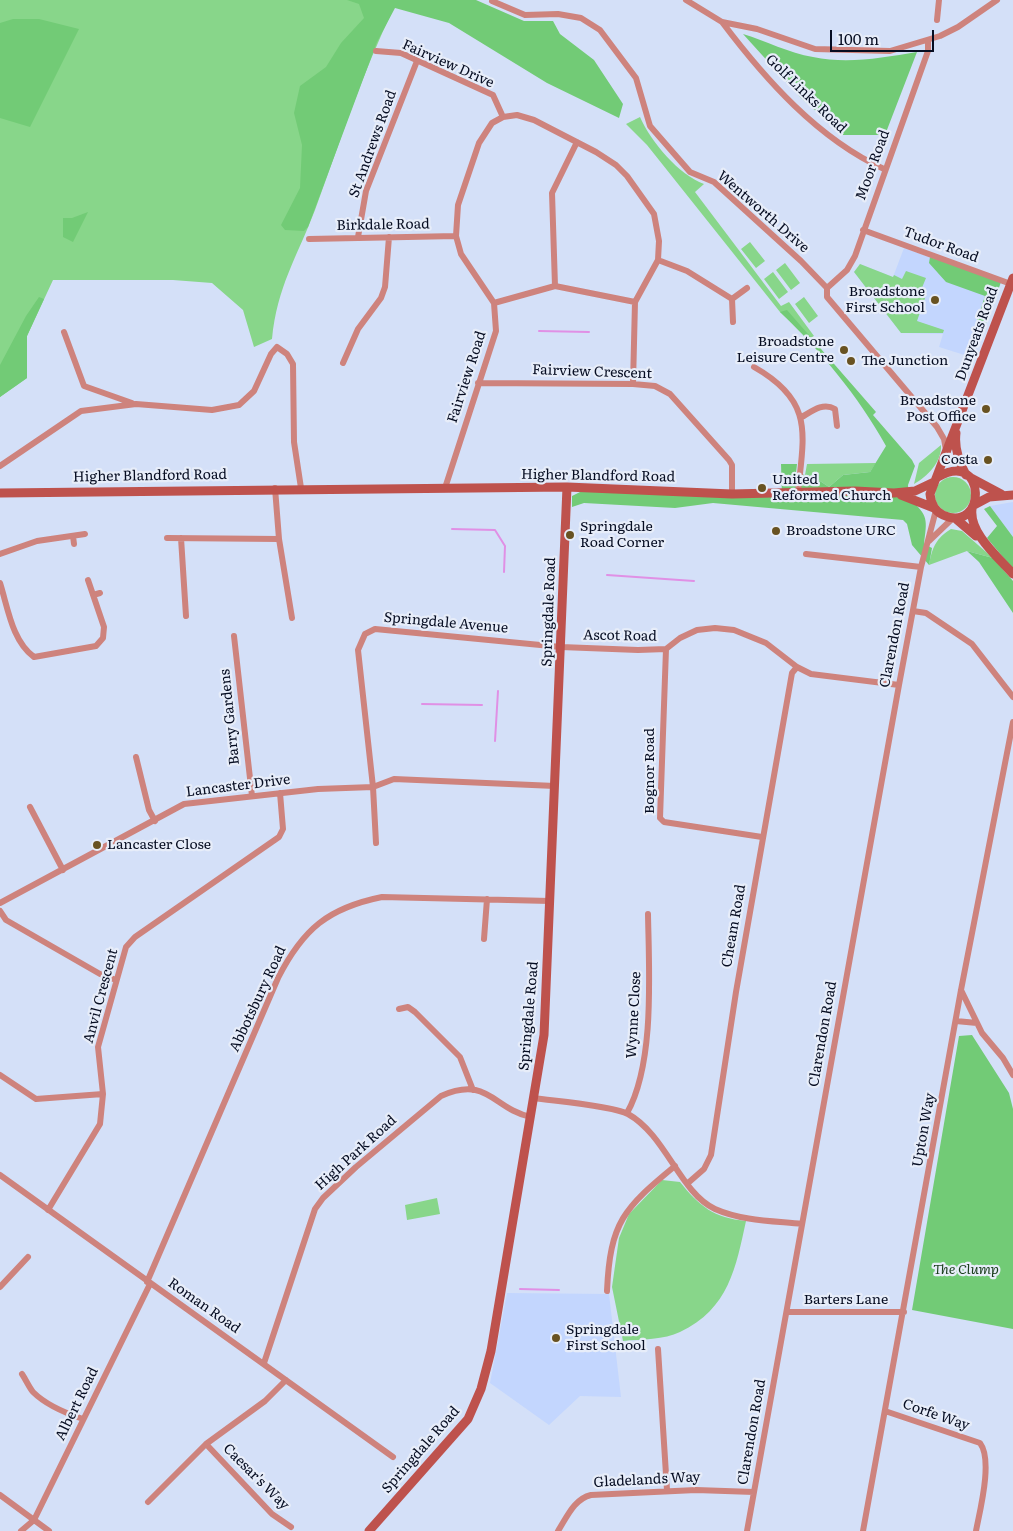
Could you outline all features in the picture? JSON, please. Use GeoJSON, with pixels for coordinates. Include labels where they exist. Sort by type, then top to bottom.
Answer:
{"type":"FeatureCollection","features":[{"type":"Feature","properties":{"kind":"street"},"geometry":{"type":"LineString","coordinates":[[507,8],[510,0]]}},
{"type":"Feature","properties":{"kind":"street"},"geometry":{"type":"LineString","coordinates":[[686,0],[722,22],[757,29],[815,49],[890,51],[928,41],[958,27],[994,2]]}},
{"type":"Feature","properties":{"kind":"street"},"geometry":{"type":"LineString","coordinates":[[937,20],[939,0]]}},
{"type":"Feature","properties":{"kind":"street"},"geometry":{"type":"LineString","coordinates":[[984,0],[994,2]]}},
{"type":"Feature","properties":{"kind":"street","name":"Wentworth Drive"},"geometry":{"type":"LineString","coordinates":[[492,1],[525,15],[548,16],[558,14],[581,18],[600,30],[636,78],[650,126],[684,166],[698,176],[714,182],[796,256],[827,288],[827,297],[937,428],[944,439],[946,454]]}},
{"type":"Feature","properties":{"kind":"street","name":"Golf Links Road"},"geometry":{"type":"LineString","coordinates":[[722,22],[742,48],[778,88],[821,129],[846,148],[884,169]]}},
{"type":"Feature","properties":{"kind":"street","name":"Moor Road"},"geometry":{"type":"LineString","coordinates":[[827,288],[852,264],[884,169],[928,51],[928,41]]}},
{"type":"Feature","properties":{"kind":"street","name":"Fairview Drive"},"geometry":{"type":"LineString","coordinates":[[376,51],[401,53],[493,96],[503,116]]}},
{"type":"Feature","properties":{"kind":"street","name":"St Andrews Road"},"geometry":{"type":"LineString","coordinates":[[358,237],[366,191],[417,61]]}},
{"type":"Feature","properties":{"kind":"street"},"geometry":{"type":"LineString","coordinates":[[503,116],[517,115],[534,120],[616,165],[646,200],[654,214],[659,241],[658,260],[636,302],[633,384]]}},
{"type":"Feature","properties":{"kind":"street","name":"Fairview Road"},"geometry":{"type":"LineString","coordinates":[[445,488],[496,331],[494,303],[461,254],[456,236],[458,205],[479,143],[492,123],[503,116]]}},
{"type":"Feature","properties":{"kind":"street"},"geometry":{"type":"LineString","coordinates":[[555,286],[552,193],[577,142]]}},
{"type":"Feature","properties":{"kind":"street","name":"Tudor Road"},"geometry":{"type":"LineString","coordinates":[[863,230],[1012,281]]}},
{"type":"Feature","properties":{"kind":"street","name":"Birkdale Road"},"geometry":{"type":"LineString","coordinates":[[309,239],[456,236]]}},
{"type":"Feature","properties":{"kind":"street"},"geometry":{"type":"LineString","coordinates":[[343,363],[358,329],[381,298],[385,287],[389,237]]}},
{"type":"Feature","properties":{"kind":"street"},"geometry":{"type":"LineString","coordinates":[[658,260],[687,271],[732,299]]}},
{"type":"Feature","properties":{"kind":"street","name":"Dunyeats Road"},"geometry":{"type":"LineString","coordinates":[[936,479],[1012,281]]}},
{"type":"Feature","properties":{"kind":"street"},"geometry":{"type":"LineString","coordinates":[[494,303],[555,286],[636,302]]}},
{"type":"Feature","properties":{"kind":"street"},"geometry":{"type":"LineString","coordinates":[[732,299],[747,288]]}},
{"type":"Feature","properties":{"kind":"street"},"geometry":{"type":"LineString","coordinates":[[732,299],[733,322]]}},
{"type":"Feature","properties":{"kind":"street"},"geometry":{"type":"LineString","coordinates":[[64,332],[84,386],[136,404]]}},
{"type":"Feature","properties":{"kind":"street"},"geometry":{"type":"LineString","coordinates":[[0,466],[81,411],[136,404],[212,410],[239,405],[254,391],[273,350],[277,347],[282,349],[292,359],[294,372],[294,442],[301,488]]}},
{"type":"Feature","properties":{"kind":"street"},"geometry":{"type":"LineString","coordinates":[[754,367],[781,385],[796,404],[802,417],[804,436],[798,492]]}},
{"type":"Feature","properties":{"kind":"street","name":"Fairview Crescent"},"geometry":{"type":"LineString","coordinates":[[478,382],[633,384],[655,386],[670,394],[729,460],[732,465],[732,494]]}},
{"type":"Feature","properties":{"kind":"street"},"geometry":{"type":"LineString","coordinates":[[802,417],[821,407],[832,407],[835,409],[837,426]]}},
{"type":"Feature","properties":{"kind":"street","name":"Dunyeats Road"},"geometry":{"type":"LineString","coordinates":[[957,428],[956,450],[961,466],[968,476]]}},
{"type":"Feature","properties":{"kind":"street"},"geometry":{"type":"LineString","coordinates":[[992,549],[954,518],[935,509],[930,494],[936,479],[952,471],[968,476],[989,490],[1013,495]]}},
{"type":"Feature","properties":{"kind":"street"},"geometry":{"type":"LineString","coordinates":[[968,476],[977,493],[973,507],[972,524],[1013,574]]}},
{"type":"Feature","properties":{"kind":"street","name":"Higher Blandford Road"},"geometry":{"type":"LineString","coordinates":[[0,493],[275,488],[567,487],[732,494],[798,492],[894,493],[915,491],[936,479]]}},
{"type":"Feature","properties":{"kind":"street","name":"Springdale Road"},"geometry":{"type":"LineString","coordinates":[[368,1531],[468,1418],[477,1401],[491,1351],[544,1035],[567,487]]}},
{"type":"Feature","properties":{"kind":"street"},"geometry":{"type":"LineString","coordinates":[[275,488],[279,539],[292,618]]}},
{"type":"Feature","properties":{"kind":"street","name":"Higher Blandford Road"},"geometry":{"type":"LineString","coordinates":[[894,493],[916,499],[935,509]]}},
{"type":"Feature","properties":{"kind":"street"},"geometry":{"type":"LineString","coordinates":[[954,518],[962,516],[989,497],[1003,494]]}},
{"type":"Feature","properties":{"kind":"street","name":"Clarendon Road"},"geometry":{"type":"LineString","coordinates":[[747,1531],[920,567],[935,509]]}},
{"type":"Feature","properties":{"kind":"street","name":"Clarendon Road"},"geometry":{"type":"LineString","coordinates":[[928,542],[954,518]]}},
{"type":"Feature","properties":{"kind":"street"},"geometry":{"type":"LineString","coordinates":[[0,554],[37,541],[85,534]]}},
{"type":"Feature","properties":{"kind":"street"},"geometry":{"type":"LineString","coordinates":[[73,536],[74,544]]}},
{"type":"Feature","properties":{"kind":"street"},"geometry":{"type":"LineString","coordinates":[[167,538],[279,539]]}},
{"type":"Feature","properties":{"kind":"street"},"geometry":{"type":"LineString","coordinates":[[181,538],[186,616]]}},
{"type":"Feature","properties":{"kind":"street"},"geometry":{"type":"LineString","coordinates":[[806,554],[920,567]]}},
{"type":"Feature","properties":{"kind":"street"},"geometry":{"type":"LineString","coordinates":[[0,583],[17,638],[23,649],[34,657],[96,646],[103,638],[104,627],[96,594],[88,580]]}},
{"type":"Feature","properties":{"kind":"street"},"geometry":{"type":"LineString","coordinates":[[913,611],[926,613],[972,644],[1013,697]]}},
{"type":"Feature","properties":{"kind":"street","name":"Ascot Road"},"geometry":{"type":"LineString","coordinates":[[561,647],[638,650],[666,649],[680,638],[697,630],[715,628],[734,630],[766,643],[797,667],[811,674],[899,685]]}},
{"type":"Feature","properties":{"kind":"street","name":"Springdale Avenue"},"geometry":{"type":"LineString","coordinates":[[376,843],[373,786],[358,650],[365,634],[375,629],[561,647]]}},
{"type":"Feature","properties":{"kind":"street","name":"Barry Gardens"},"geometry":{"type":"LineString","coordinates":[[234,636],[252,796]]}},
{"type":"Feature","properties":{"kind":"street","name":"Bognor Road"},"geometry":{"type":"LineString","coordinates":[[666,649],[660,818],[664,822],[762,837]]}},
{"type":"Feature","properties":{"kind":"street","name":"Cheam Road"},"geometry":{"type":"LineString","coordinates":[[688,1183],[704,1169],[711,1155],[762,837],[792,673],[797,667]]}},
{"type":"Feature","properties":{"kind":"street","name":"Upton Way"},"geometry":{"type":"LineString","coordinates":[[863,1531],[961,990],[1013,722]]}},
{"type":"Feature","properties":{"kind":"street"},"geometry":{"type":"LineString","coordinates":[[136,757],[149,810],[155,821]]}},
{"type":"Feature","properties":{"kind":"street"},"geometry":{"type":"LineString","coordinates":[[373,786],[394,779],[555,786]]}},
{"type":"Feature","properties":{"kind":"street","name":"Lancaster Drive"},"geometry":{"type":"LineString","coordinates":[[0,903],[184,804],[280,793],[373,786]]}},
{"type":"Feature","properties":{"kind":"street","name":"Anvil Crescent"},"geometry":{"type":"LineString","coordinates":[[48,1210],[98,1131],[103,1113],[103,1094],[98,1047],[126,948],[135,937],[279,838],[283,829],[280,793]]}},
{"type":"Feature","properties":{"kind":"street"},"geometry":{"type":"LineString","coordinates":[[30,807],[63,870]]}},
{"type":"Feature","properties":{"kind":"street","name":"Abbotsbury Road"},"geometry":{"type":"LineString","coordinates":[[149,1283],[278,978],[304,936],[337,910],[362,901],[382,897],[550,901]]}},
{"type":"Feature","properties":{"kind":"street"},"geometry":{"type":"LineString","coordinates":[[484,939],[486,899]]}},
{"type":"Feature","properties":{"kind":"street"},"geometry":{"type":"LineString","coordinates":[[0,911],[6,920],[100,974],[116,980]]}},
{"type":"Feature","properties":{"kind":"street","name":"Wynne Close"},"geometry":{"type":"LineString","coordinates":[[626,1113],[634,1099],[644,1064],[649,979],[648,914]]}},
{"type":"Feature","properties":{"kind":"street"},"geometry":{"type":"LineString","coordinates":[[961,990],[982,1034],[1003,1058],[1013,1075]]}},
{"type":"Feature","properties":{"kind":"street"},"geometry":{"type":"LineString","coordinates":[[399,1009],[408,1007],[415,1012],[460,1057],[473,1090],[485,1092],[513,1112],[531,1117]]}},
{"type":"Feature","properties":{"kind":"street"},"geometry":{"type":"LineString","coordinates":[[956,1021],[977,1023]]}},
{"type":"Feature","properties":{"kind":"street"},"geometry":{"type":"LineString","coordinates":[[0,1075],[36,1099],[103,1094]]}},
{"type":"Feature","properties":{"kind":"street","name":"High Park Road"},"geometry":{"type":"LineString","coordinates":[[264,1363],[318,1204],[356,1167],[442,1096],[456,1090],[473,1090]]}},
{"type":"Feature","properties":{"kind":"street"},"geometry":{"type":"LineString","coordinates":[[534,1098],[626,1113],[652,1135],[702,1200],[715,1209],[738,1216],[802,1224]]}},
{"type":"Feature","properties":{"kind":"street"},"geometry":{"type":"LineString","coordinates":[[607,1290],[614,1234],[622,1217],[641,1194],[675,1166]]}},
{"type":"Feature","properties":{"kind":"street","name":"Roman Road"},"geometry":{"type":"LineString","coordinates":[[0,1175],[393,1457]]}},
{"type":"Feature","properties":{"kind":"street"},"geometry":{"type":"LineString","coordinates":[[0,1287],[28,1257]]}},
{"type":"Feature","properties":{"kind":"street","name":"Albert Road"},"geometry":{"type":"LineString","coordinates":[[21,1531],[34,1520],[149,1283]]}},
{"type":"Feature","properties":{"kind":"street","name":"Barters Lane"},"geometry":{"type":"LineString","coordinates":[[787,1312],[904,1312]]}},
{"type":"Feature","properties":{"kind":"street"},"geometry":{"type":"LineString","coordinates":[[658,1350],[667,1490]]}},
{"type":"Feature","properties":{"kind":"street"},"geometry":{"type":"LineString","coordinates":[[22,1374],[32,1391],[40,1397],[64,1413],[83,1419]]}},
{"type":"Feature","properties":{"kind":"street","name":"Caesar's Way"},"geometry":{"type":"LineString","coordinates":[[148,1502],[206,1444],[265,1401],[286,1380]]}},
{"type":"Feature","properties":{"kind":"street","name":"Corfe Way"},"geometry":{"type":"LineString","coordinates":[[885,1411],[980,1443],[985,1450],[986,1462],[976,1531]]}},
{"type":"Feature","properties":{"kind":"street","name":"Caesar's Way"},"geometry":{"type":"LineString","coordinates":[[206,1444],[272,1514],[291,1527]]}},
{"type":"Feature","properties":{"kind":"street","name":"Gladelands Way"},"geometry":{"type":"LineString","coordinates":[[558,1531],[575,1504],[582,1497],[667,1490],[725,1489],[754,1492]]}},
{"type":"Feature","properties":{"kind":"street"},"geometry":{"type":"LineString","coordinates":[[0,1496],[49,1531]]}},
{"type":"Feature","properties":{"kind":"shaded area","name":"Broadstone First School"},"geometry":{"type":"Polygon","coordinates":[[[904,248],[1001,282],[974,358],[939,347],[943,334],[901,333],[854,272],[860,264],[893,277],[904,248]]]}},
{"type":"Feature","properties":{"kind":"shaded area"},"geometry":{"type":"Polygon","coordinates":[[[1013,502],[1013,537],[990,506],[1013,502]]]}},
{"type":"Feature","properties":{"kind":"shaded area","name":"Springdale First School"},"geometry":{"type":"Polygon","coordinates":[[[507,1293],[609,1294],[621,1397],[580,1396],[549,1425],[490,1383],[507,1293]]]}},
{"type":"Feature","properties":{"kind":"green space"},"geometry":{"type":"Polygon","coordinates":[[[0,0],[463,0],[394,8],[362,83],[315,210],[283,288],[278,304],[272,339],[254,347],[243,310],[212,283],[173,280],[53,280],[27,336],[27,378],[0,397],[0,0]]]}},
{"type":"Feature","properties":{"kind":"green space"},"geometry":{"type":"Polygon","coordinates":[[[347,0],[476,0],[524,21],[553,21],[560,34],[594,60],[623,104],[619,118],[547,83],[449,23],[395,8],[377,42],[308,227],[304,231],[285,230],[281,225],[300,188],[302,145],[294,113],[300,86],[326,67],[341,43],[364,18],[359,4],[347,0]]]}},
{"type":"Feature","properties":{"kind":"green space"},"geometry":{"type":"Polygon","coordinates":[[[13,19],[39,19],[79,29],[30,127],[0,118],[0,23],[13,19]]]}},
{"type":"Feature","properties":{"kind":"green space"},"geometry":{"type":"Polygon","coordinates":[[[743,34],[795,53],[826,59],[865,59],[917,52],[885,135],[843,135],[801,98],[743,34]]]}},
{"type":"Feature","properties":{"kind":"green space"},"geometry":{"type":"Polygon","coordinates":[[[640,117],[658,147],[685,173],[704,184],[695,192],[781,306],[789,302],[814,336],[809,339],[780,312],[647,145],[626,124],[640,117]]]}},
{"type":"Feature","properties":{"kind":"green space"},"geometry":{"type":"Polygon","coordinates":[[[88,212],[73,242],[63,237],[63,218],[72,218],[88,212]]]}},
{"type":"Feature","properties":{"kind":"green space"},"geometry":{"type":"Polygon","coordinates":[[[750,242],[765,261],[756,268],[741,249],[750,242]]]}},
{"type":"Feature","properties":{"kind":"green space"},"geometry":{"type":"Polygon","coordinates":[[[930,257],[1001,282],[984,329],[975,326],[985,296],[946,282],[929,263],[930,257]]]}},
{"type":"Feature","properties":{"kind":"green space"},"geometry":{"type":"Polygon","coordinates":[[[785,263],[800,283],[791,290],[776,270],[785,263]]]}},
{"type":"Feature","properties":{"kind":"green space"},"geometry":{"type":"Polygon","coordinates":[[[860,264],[902,279],[906,271],[926,278],[919,295],[925,298],[917,321],[944,330],[943,333],[901,333],[854,272],[860,264]]]}},
{"type":"Feature","properties":{"kind":"green space"},"geometry":{"type":"Polygon","coordinates":[[[773,272],[788,292],[779,299],[764,279],[773,272]]]}},
{"type":"Feature","properties":{"kind":"green space"},"geometry":{"type":"Polygon","coordinates":[[[39,297],[44,299],[27,336],[27,378],[0,397],[0,365],[26,316],[39,297]]]}},
{"type":"Feature","properties":{"kind":"green space"},"geometry":{"type":"Polygon","coordinates":[[[804,297],[818,316],[809,323],[795,304],[804,297]]]}},
{"type":"Feature","properties":{"kind":"green space"},"geometry":{"type":"Polygon","coordinates":[[[787,310],[876,412],[873,415],[912,460],[915,466],[908,485],[909,499],[920,509],[925,518],[924,544],[932,548],[929,565],[912,545],[907,524],[903,520],[713,503],[675,508],[584,503],[572,507],[572,496],[582,491],[782,496],[781,464],[797,464],[796,473],[814,477],[829,487],[843,475],[870,472],[886,446],[864,410],[838,375],[810,342],[780,312],[787,310]]]}},
{"type":"Feature","properties":{"kind":"green space"},"geometry":{"type":"Polygon","coordinates":[[[941,445],[939,457],[933,468],[914,484],[919,463],[941,445]]]}},
{"type":"Feature","properties":{"kind":"green space"},"geometry":{"type":"Polygon","coordinates":[[[876,463],[870,472],[843,475],[829,487],[814,477],[805,475],[807,464],[876,463]]]}},
{"type":"Feature","properties":{"kind":"green space"},"geometry":{"type":"Polygon","coordinates":[[[953,477],[960,478],[966,482],[970,488],[970,502],[966,508],[960,512],[953,513],[946,512],[940,508],[936,502],[935,495],[936,488],[940,482],[946,478],[953,477]]]}},
{"type":"Feature","properties":{"kind":"green space"},"geometry":{"type":"Polygon","coordinates":[[[990,506],[1013,537],[1013,569],[987,538],[997,526],[984,509],[990,506]]]}},
{"type":"Feature","properties":{"kind":"green space"},"geometry":{"type":"Polygon","coordinates":[[[951,529],[962,531],[993,558],[967,551],[929,565],[936,544],[951,529]]]}},
{"type":"Feature","properties":{"kind":"green space"},"geometry":{"type":"Polygon","coordinates":[[[967,551],[993,558],[1013,581],[1013,613],[979,562],[967,551]]]}},
{"type":"Feature","properties":{"kind":"green space","name":"The Clump"},"geometry":{"type":"Polygon","coordinates":[[[972,1035],[1009,1093],[1013,1109],[1013,1329],[912,1310],[959,1036],[972,1035]]]}},
{"type":"Feature","properties":{"kind":"green space"},"geometry":{"type":"Polygon","coordinates":[[[662,1180],[680,1182],[694,1198],[716,1214],[746,1221],[738,1255],[728,1285],[720,1299],[696,1323],[674,1335],[653,1339],[623,1341],[612,1287],[619,1238],[629,1214],[662,1180]]]}},
{"type":"Feature","properties":{"kind":"green space"},"geometry":{"type":"Polygon","coordinates":[[[437,1198],[440,1214],[407,1220],[405,1205],[437,1198]]]}},
{"type":"Feature","properties":{"kind":"waterway"},"geometry":{"type":"LineString","coordinates":[[539,331],[589,332]]}},
{"type":"Feature","properties":{"kind":"waterway"},"geometry":{"type":"LineString","coordinates":[[452,529],[495,530],[505,546],[504,572]]}},
{"type":"Feature","properties":{"kind":"waterway"},"geometry":{"type":"LineString","coordinates":[[607,575],[694,581]]}},
{"type":"Feature","properties":{"kind":"waterway"},"geometry":{"type":"LineString","coordinates":[[495,741],[498,691]]}},
{"type":"Feature","properties":{"kind":"waterway"},"geometry":{"type":"LineString","coordinates":[[422,704],[482,705]]}},
{"type":"Feature","properties":{"kind":"waterway"},"geometry":{"type":"LineString","coordinates":[[520,1289],[559,1290]]}},
{"type":"Feature","properties":{"kind":"place","name":"Broadstone First School"},"geometry":{"type":"Point","coordinates":[935,300]}},
{"type":"Feature","properties":{"kind":"place","name":"Broadstone Leisure Centre"},"geometry":{"type":"Point","coordinates":[844,350]}},
{"type":"Feature","properties":{"kind":"place","name":"The Junction"},"geometry":{"type":"Point","coordinates":[851,361]}},
{"type":"Feature","properties":{"kind":"place","name":"Broadstone Post Office"},"geometry":{"type":"Point","coordinates":[986,409]}},
{"type":"Feature","properties":{"kind":"place","name":"Costa"},"geometry":{"type":"Point","coordinates":[988,460]}},
{"type":"Feature","properties":{"kind":"place","name":"United Reformed Church"},"geometry":{"type":"Point","coordinates":[762,488]}},
{"type":"Feature","properties":{"kind":"place","name":"Broadstone URC"},"geometry":{"type":"Point","coordinates":[776,531]}},
{"type":"Feature","properties":{"kind":"place","name":"Springdale Road Corner"},"geometry":{"type":"Point","coordinates":[570,535]}},
{"type":"Feature","properties":{"kind":"place","name":"Lancaster Close"},"geometry":{"type":"Point","coordinates":[97,845]}},
{"type":"Feature","properties":{"kind":"place","name":"Springdale First School"},"geometry":{"type":"Point","coordinates":[556,1338]}}]}
